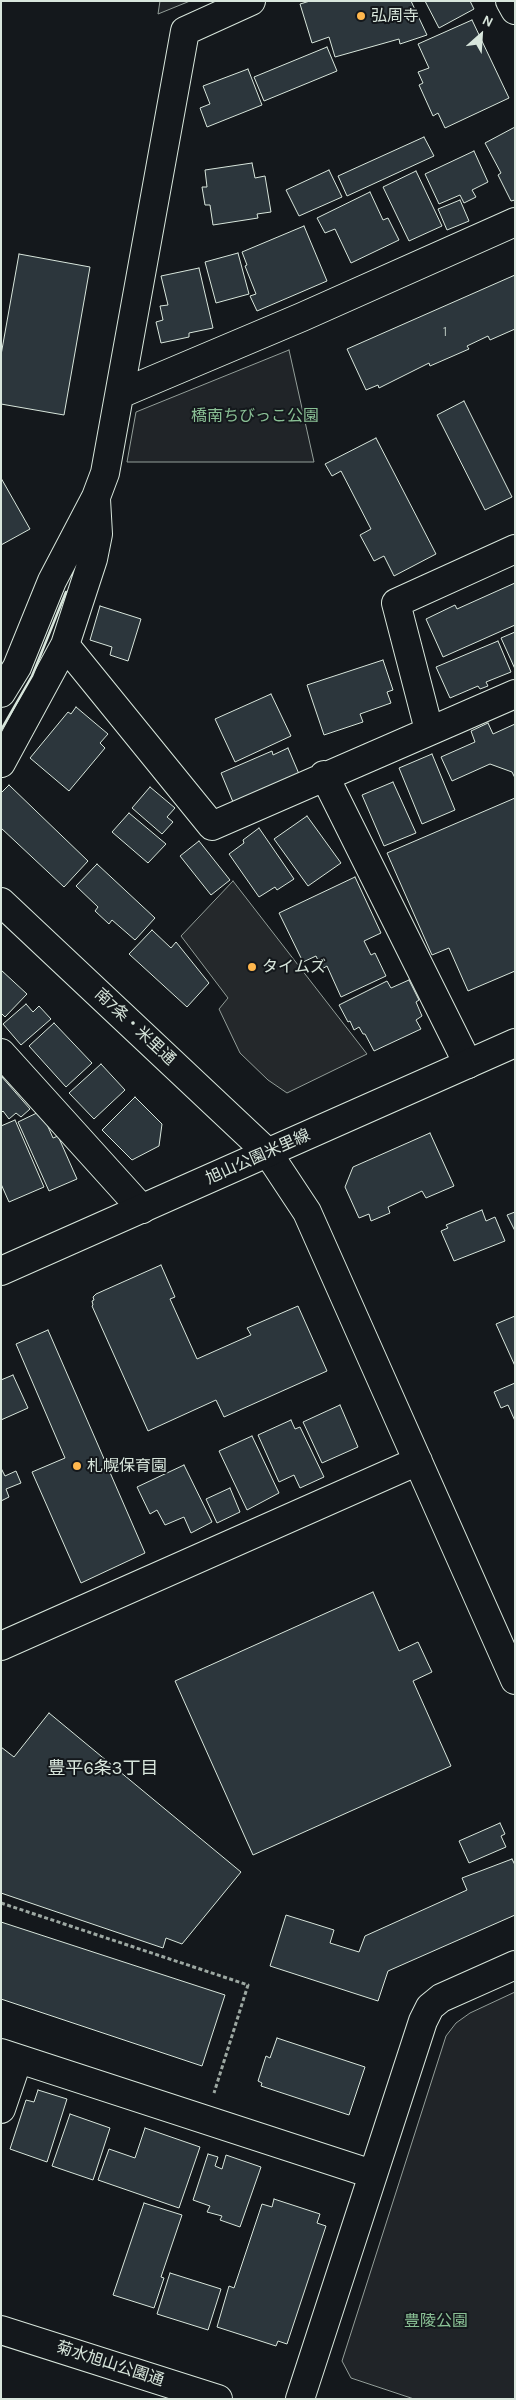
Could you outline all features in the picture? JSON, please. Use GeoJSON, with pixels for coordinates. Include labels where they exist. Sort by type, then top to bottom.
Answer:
{"type":"FeatureCollection","features":[{"type":"Feature","properties":{"kind":"street"},"geometry":{"type":"LineString","coordinates":[[1,692],[18,667],[52,581],[96,497],[105,473],[185,31],[251,1]]}},
{"type":"Feature","properties":{"kind":"street"},"geometry":{"type":"LineString","coordinates":[[510,1],[515,10]]}},
{"type":"Feature","properties":{"kind":"street"},"geometry":{"type":"LineString","coordinates":[[120,394],[515,222]]}},
{"type":"Feature","properties":{"kind":"street"},"geometry":{"type":"LineString","coordinates":[[1,763],[65,645],[93,559],[98,534],[96,497]]}},
{"type":"Feature","properties":{"kind":"street"},"geometry":{"type":"LineString","coordinates":[[429,730],[396,603],[515,549]]}},
{"type":"Feature","properties":{"kind":"street"},"geometry":{"type":"LineString","coordinates":[[65,645],[212,826],[324,775],[515,694]]}},
{"type":"Feature","properties":{"kind":"street"},"geometry":{"type":"LineString","coordinates":[[324,775],[468,1064]]}},
{"type":"Feature","properties":{"kind":"street","name":"南7条・米里通"},"geometry":{"type":"LineString","coordinates":[[1,902],[268,1153],[307,1212],[515,1680]]}},
{"type":"Feature","properties":{"kind":"street","name":"旭山公園米里線"},"geometry":{"type":"LineString","coordinates":[[1,1271],[515,1043]]}},
{"type":"Feature","properties":{"kind":"street"},"geometry":{"type":"LineString","coordinates":[[1,1054],[142,1209]]}},
{"type":"Feature","properties":{"kind":"street"},"geometry":{"type":"LineString","coordinates":[[1,1646],[418,1461]]}},
{"type":"Feature","properties":{"kind":"street"},"geometry":{"type":"LineString","coordinates":[[300,2399],[423,2021],[430,2007],[441,1998],[515,1965]]}},
{"type":"Feature","properties":{"kind":"street"},"geometry":{"type":"LineString","coordinates":[[1,2110],[10,2056],[372,2174]]}},
{"type":"Feature","properties":{"kind":"street","name":"菊水旭山公園通"},"geometry":{"type":"LineString","coordinates":[[1,2330],[218,2399]]}},
{"type":"Feature","properties":{"kind":"path"},"geometry":{"type":"LineString","coordinates":[[1,1903],[248,1985],[212,2100]]}},
{"type":"Feature","properties":{"kind":"green space"},"geometry":{"type":"Polygon","coordinates":[[[160,1],[190,1],[158,14],[160,1]]]}},
{"type":"Feature","properties":{"kind":"green space","name":"橋南ちびっこ公園"},"geometry":{"type":"Polygon","coordinates":[[[289,350],[314,462],[127,462],[136,412],[289,350]]]}},
{"type":"Feature","properties":{"kind":"green space","name":"豊陵公園"},"geometry":{"type":"Polygon","coordinates":[[[515,1992],[515,2399],[414,2399],[351,2378],[342,2361],[446,2036],[456,2023],[470,2013],[515,1992]]]}},
{"type":"Feature","properties":{"kind":"shaded area","name":"タイムズ"},"geometry":{"type":"Polygon","coordinates":[[[233,881],[367,1054],[287,1093],[268,1080],[240,1053],[219,1009],[228,998],[181,936],[233,881]]]}},
{"type":"Feature","properties":{"kind":"building"},"geometry":{"type":"Polygon","coordinates":[[[310,1],[411,1],[427,35],[400,44],[399,39],[335,57],[329,37],[312,43],[300,4],[310,1]]]}},
{"type":"Feature","properties":{"kind":"building"},"geometry":{"type":"Polygon","coordinates":[[[425,1],[470,1],[474,9],[439,28],[425,1]]]}},
{"type":"Feature","properties":{"kind":"building"},"geometry":{"type":"Polygon","coordinates":[[[472,20],[509,98],[445,128],[438,113],[433,116],[419,85],[423,83],[418,72],[429,68],[418,44],[472,20]]]}},
{"type":"Feature","properties":{"kind":"building"},"geometry":{"type":"Polygon","coordinates":[[[327,47],[337,71],[264,101],[254,77],[327,47]]]}},
{"type":"Feature","properties":{"kind":"building"},"geometry":{"type":"Polygon","coordinates":[[[248,69],[262,105],[207,127],[200,108],[210,104],[203,86],[248,69]]]}},
{"type":"Feature","properties":{"kind":"building"},"geometry":{"type":"Polygon","coordinates":[[[515,127],[515,200],[511,201],[498,175],[501,173],[485,143],[515,127]]]}},
{"type":"Feature","properties":{"kind":"building"},"geometry":{"type":"Polygon","coordinates":[[[424,137],[434,156],[347,196],[338,176],[424,137]]]}},
{"type":"Feature","properties":{"kind":"building"},"geometry":{"type":"Polygon","coordinates":[[[474,151],[488,182],[472,190],[476,197],[464,203],[460,195],[439,204],[425,174],[474,151]]]}},
{"type":"Feature","properties":{"kind":"building"},"geometry":{"type":"Polygon","coordinates":[[[252,163],[255,178],[265,176],[271,212],[257,214],[258,218],[213,225],[210,205],[205,205],[202,187],[207,187],[205,170],[252,163]]]}},
{"type":"Feature","properties":{"kind":"building"},"geometry":{"type":"Polygon","coordinates":[[[329,170],[342,197],[299,216],[286,190],[329,170]]]}},
{"type":"Feature","properties":{"kind":"building"},"geometry":{"type":"Polygon","coordinates":[[[416,171],[442,226],[409,241],[383,187],[416,171]]]}},
{"type":"Feature","properties":{"kind":"building"},"geometry":{"type":"Polygon","coordinates":[[[370,192],[383,220],[388,218],[399,240],[351,263],[335,229],[325,233],[317,218],[370,192]]]}},
{"type":"Feature","properties":{"kind":"building"},"geometry":{"type":"Polygon","coordinates":[[[460,200],[469,221],[447,230],[438,209],[460,200]]]}},
{"type":"Feature","properties":{"kind":"building"},"geometry":{"type":"Polygon","coordinates":[[[304,226],[327,281],[257,311],[250,296],[256,294],[245,266],[247,265],[242,252],[304,226]]]}},
{"type":"Feature","properties":{"kind":"building"},"geometry":{"type":"Polygon","coordinates":[[[238,253],[249,294],[216,303],[205,262],[238,253]]]}},
{"type":"Feature","properties":{"kind":"building"},"geometry":{"type":"Polygon","coordinates":[[[19,254],[90,267],[64,415],[1,404],[1,355],[19,254]]]}},
{"type":"Feature","properties":{"kind":"building"},"geometry":{"type":"Polygon","coordinates":[[[199,268],[213,328],[189,333],[189,337],[161,343],[156,322],[163,320],[160,306],[168,305],[161,276],[199,268]]]}},
{"type":"Feature","properties":{"kind":"building"},"geometry":{"type":"Polygon","coordinates":[[[515,275],[515,329],[490,340],[488,336],[467,346],[469,349],[430,366],[429,363],[379,388],[378,385],[366,390],[347,349],[515,275]]]}},
{"type":"Feature","properties":{"kind":"building"},"geometry":{"type":"Polygon","coordinates":[[[464,401],[512,497],[485,510],[437,415],[464,401]]]}},
{"type":"Feature","properties":{"kind":"building"},"geometry":{"type":"Polygon","coordinates":[[[376,438],[436,554],[394,576],[384,556],[374,561],[360,535],[371,529],[341,471],[332,476],[325,464],[376,438]]]}},
{"type":"Feature","properties":{"kind":"building"},"geometry":{"type":"Polygon","coordinates":[[[1,478],[30,529],[1,545],[1,478]]]}},
{"type":"Feature","properties":{"kind":"building"},"geometry":{"type":"Polygon","coordinates":[[[515,583],[515,625],[443,657],[426,619],[455,605],[457,609],[515,583]]]}},
{"type":"Feature","properties":{"kind":"building"},"geometry":{"type":"Polygon","coordinates":[[[100,606],[141,619],[128,661],[110,655],[112,647],[90,640],[100,606]]]}},
{"type":"Feature","properties":{"kind":"building"},"geometry":{"type":"Polygon","coordinates":[[[515,632],[515,669],[501,638],[515,632]]]}},
{"type":"Feature","properties":{"kind":"building"},"geometry":{"type":"Polygon","coordinates":[[[498,641],[511,672],[486,682],[488,686],[480,689],[478,686],[450,698],[436,667],[498,641]]]}},
{"type":"Feature","properties":{"kind":"building"},"geometry":{"type":"Polygon","coordinates":[[[383,660],[393,690],[387,692],[391,703],[360,714],[363,722],[324,735],[307,685],[383,660]]]}},
{"type":"Feature","properties":{"kind":"building"},"geometry":{"type":"Polygon","coordinates":[[[271,694],[291,736],[235,762],[215,719],[271,694]]]}},
{"type":"Feature","properties":{"kind":"building"},"geometry":{"type":"Polygon","coordinates":[[[76,707],[108,734],[100,743],[105,748],[69,791],[30,758],[68,712],[71,714],[76,707]]]}},
{"type":"Feature","properties":{"kind":"building"},"geometry":{"type":"Polygon","coordinates":[[[488,723],[493,734],[515,724],[515,778],[512,772],[490,764],[452,781],[441,757],[475,742],[471,731],[488,723]]]}},
{"type":"Feature","properties":{"kind":"building"},"geometry":{"type":"Polygon","coordinates":[[[288,748],[299,774],[233,802],[221,773],[272,751],[273,755],[288,748]]]}},
{"type":"Feature","properties":{"kind":"building"},"geometry":{"type":"Polygon","coordinates":[[[432,754],[455,810],[422,824],[399,768],[432,754]]]}},
{"type":"Feature","properties":{"kind":"building"},"geometry":{"type":"Polygon","coordinates":[[[393,782],[416,833],[384,846],[362,795],[393,782]]]}},
{"type":"Feature","properties":{"kind":"building"},"geometry":{"type":"Polygon","coordinates":[[[9,785],[88,861],[64,887],[1,828],[1,793],[9,785]]]}},
{"type":"Feature","properties":{"kind":"building"},"geometry":{"type":"Polygon","coordinates":[[[150,787],[175,808],[167,817],[173,822],[162,834],[132,808],[150,787]]]}},
{"type":"Feature","properties":{"kind":"building"},"geometry":{"type":"Polygon","coordinates":[[[515,798],[515,971],[468,991],[449,948],[432,955],[387,853],[515,798]]]}},
{"type":"Feature","properties":{"kind":"building"},"geometry":{"type":"Polygon","coordinates":[[[129,813],[166,844],[148,863],[112,832],[129,813]]]}},
{"type":"Feature","properties":{"kind":"building"},"geometry":{"type":"Polygon","coordinates":[[[307,816],[341,863],[308,886],[274,839],[307,816]]]}},
{"type":"Feature","properties":{"kind":"building"},"geometry":{"type":"Polygon","coordinates":[[[259,828],[294,879],[277,890],[275,887],[259,897],[229,854],[244,843],[243,840],[259,828]]]}},
{"type":"Feature","properties":{"kind":"building"},"geometry":{"type":"Polygon","coordinates":[[[199,841],[230,880],[211,895],[180,856],[199,841]]]}},
{"type":"Feature","properties":{"kind":"building"},"geometry":{"type":"Polygon","coordinates":[[[97,864],[155,918],[135,940],[112,920],[109,924],[95,911],[98,907],[76,886],[97,864]]]}},
{"type":"Feature","properties":{"kind":"building"},"geometry":{"type":"Polygon","coordinates":[[[355,877],[381,933],[364,941],[371,955],[375,953],[386,976],[341,997],[327,966],[322,969],[316,956],[303,962],[279,913],[355,877]]]}},
{"type":"Feature","properties":{"kind":"building"},"geometry":{"type":"Polygon","coordinates":[[[152,930],[171,948],[176,942],[209,983],[187,1007],[129,954],[152,930]]]}},
{"type":"Feature","properties":{"kind":"building"},"geometry":{"type":"Polygon","coordinates":[[[1,970],[27,994],[5,1017],[1,1013],[1,970]]]}},
{"type":"Feature","properties":{"kind":"building"},"geometry":{"type":"Polygon","coordinates":[[[409,980],[419,1000],[416,1002],[422,1016],[416,1020],[421,1029],[374,1051],[359,1027],[354,1030],[339,1005],[387,981],[391,988],[409,980]]]}},
{"type":"Feature","properties":{"kind":"building"},"geometry":{"type":"Polygon","coordinates":[[[26,1004],[33,1012],[39,1006],[51,1019],[21,1045],[3,1024],[26,1004]]]}},
{"type":"Feature","properties":{"kind":"building"},"geometry":{"type":"Polygon","coordinates":[[[54,1023],[92,1063],[66,1087],[29,1046],[54,1023]]]}},
{"type":"Feature","properties":{"kind":"building"},"geometry":{"type":"Polygon","coordinates":[[[101,1064],[125,1090],[94,1119],[69,1093],[101,1064]]]}},
{"type":"Feature","properties":{"kind":"building"},"geometry":{"type":"Polygon","coordinates":[[[1,1076],[30,1109],[21,1117],[16,1113],[9,1119],[3,1111],[1,1113],[1,1076]]]}},
{"type":"Feature","properties":{"kind":"building"},"geometry":{"type":"Polygon","coordinates":[[[135,1097],[162,1124],[159,1146],[132,1160],[102,1130],[135,1097]]]}},
{"type":"Feature","properties":{"kind":"building"},"geometry":{"type":"Polygon","coordinates":[[[41,1111],[53,1138],[58,1136],[77,1179],[49,1191],[18,1122],[41,1111]]]}},
{"type":"Feature","properties":{"kind":"building"},"geometry":{"type":"Polygon","coordinates":[[[15,1120],[44,1187],[9,1202],[1,1184],[1,1126],[15,1120]]]}},
{"type":"Feature","properties":{"kind":"building"},"geometry":{"type":"Polygon","coordinates":[[[430,1133],[454,1186],[426,1198],[422,1191],[388,1207],[390,1213],[371,1221],[369,1214],[359,1218],[345,1187],[353,1167],[430,1133]]]}},
{"type":"Feature","properties":{"kind":"building"},"geometry":{"type":"Polygon","coordinates":[[[482,1210],[486,1221],[495,1217],[505,1241],[454,1261],[441,1231],[448,1228],[446,1225],[482,1210]]]}},
{"type":"Feature","properties":{"kind":"building"},"geometry":{"type":"Polygon","coordinates":[[[515,1212],[515,1231],[507,1215],[515,1212]]]}},
{"type":"Feature","properties":{"kind":"building"},"geometry":{"type":"Polygon","coordinates":[[[161,1265],[175,1297],[170,1299],[197,1359],[251,1335],[247,1328],[298,1306],[327,1371],[224,1417],[216,1400],[148,1431],[92,1306],[92,1301],[96,1294],[161,1265]]]}},
{"type":"Feature","properties":{"kind":"building"},"geometry":{"type":"Polygon","coordinates":[[[515,1316],[515,1366],[496,1324],[515,1316]]]}},
{"type":"Feature","properties":{"kind":"building","name":"札幌保育園"},"geometry":{"type":"Polygon","coordinates":[[[48,1330],[145,1553],[81,1583],[32,1472],[65,1458],[16,1344],[48,1330]]]}},
{"type":"Feature","properties":{"kind":"building"},"geometry":{"type":"Polygon","coordinates":[[[13,1375],[28,1408],[1,1420],[1,1380],[13,1375]]]}},
{"type":"Feature","properties":{"kind":"building"},"geometry":{"type":"Polygon","coordinates":[[[515,1383],[515,1421],[508,1405],[501,1408],[494,1392],[515,1383]]]}},
{"type":"Feature","properties":{"kind":"building"},"geometry":{"type":"Polygon","coordinates":[[[340,1405],[358,1447],[322,1463],[303,1422],[340,1405]]]}},
{"type":"Feature","properties":{"kind":"building"},"geometry":{"type":"Polygon","coordinates":[[[291,1420],[295,1429],[300,1427],[324,1477],[300,1488],[294,1475],[279,1482],[258,1435],[291,1420]]]}},
{"type":"Feature","properties":{"kind":"building"},"geometry":{"type":"Polygon","coordinates":[[[252,1436],[279,1493],[247,1510],[219,1451],[252,1436]]]}},
{"type":"Feature","properties":{"kind":"building"},"geometry":{"type":"Polygon","coordinates":[[[184,1465],[212,1522],[191,1533],[184,1517],[165,1525],[157,1510],[150,1514],[137,1487],[184,1465]]]}},
{"type":"Feature","properties":{"kind":"building"},"geometry":{"type":"Polygon","coordinates":[[[1,1468],[5,1476],[16,1471],[21,1483],[6,1489],[9,1497],[1,1501],[1,1468]]]}},
{"type":"Feature","properties":{"kind":"building"},"geometry":{"type":"Polygon","coordinates":[[[230,1488],[240,1512],[217,1523],[206,1499],[230,1488]]]}},
{"type":"Feature","properties":{"kind":"building"},"geometry":{"type":"Polygon","coordinates":[[[373,1592],[399,1651],[418,1642],[432,1672],[413,1681],[451,1766],[253,1855],[175,1681],[373,1592]]]}},
{"type":"Feature","properties":{"kind":"building"},"geometry":{"type":"Polygon","coordinates":[[[49,1713],[241,1872],[182,1944],[166,1938],[163,1948],[1,1893],[1,1747],[14,1757],[49,1713]]]}},
{"type":"Feature","properties":{"kind":"building"},"geometry":{"type":"Polygon","coordinates":[[[500,1823],[505,1834],[501,1836],[506,1847],[469,1863],[459,1841],[500,1823]]]}},
{"type":"Feature","properties":{"kind":"building"},"geometry":{"type":"Polygon","coordinates":[[[512,1859],[515,1865],[515,1915],[388,1971],[378,2001],[270,1966],[286,1915],[334,1930],[330,1943],[359,1952],[365,1936],[467,1890],[462,1878],[512,1859]]]}},
{"type":"Feature","properties":{"kind":"building"},"geometry":{"type":"Polygon","coordinates":[[[1,1922],[225,1995],[202,2066],[1,1999],[1,1922]]]}},
{"type":"Feature","properties":{"kind":"building"},"geometry":{"type":"Polygon","coordinates":[[[277,2038],[365,2067],[349,2115],[261,2086],[262,2083],[258,2081],[266,2056],[270,2058],[277,2038]]]}},
{"type":"Feature","properties":{"kind":"building"},"geometry":{"type":"Polygon","coordinates":[[[38,2090],[67,2099],[47,2162],[10,2149],[26,2100],[34,2102],[38,2090]]]}},
{"type":"Feature","properties":{"kind":"building"},"geometry":{"type":"Polygon","coordinates":[[[70,2114],[110,2128],[93,2180],[52,2166],[70,2114]]]}},
{"type":"Feature","properties":{"kind":"building"},"geometry":{"type":"Polygon","coordinates":[[[145,2128],[200,2147],[179,2208],[98,2180],[109,2149],[135,2158],[145,2128]]]}},
{"type":"Feature","properties":{"kind":"building"},"geometry":{"type":"Polygon","coordinates":[[[208,2154],[218,2157],[215,2166],[222,2169],[226,2155],[261,2167],[240,2227],[220,2220],[222,2216],[207,2212],[210,2206],[193,2200],[208,2154]]]}},
{"type":"Feature","properties":{"kind":"building"},"geometry":{"type":"Polygon","coordinates":[[[274,2199],[320,2214],[317,2223],[326,2226],[287,2344],[278,2341],[276,2346],[217,2327],[229,2286],[234,2288],[262,2204],[272,2207],[274,2199]]]}},
{"type":"Feature","properties":{"kind":"building"},"geometry":{"type":"Polygon","coordinates":[[[144,2203],[182,2215],[161,2277],[164,2278],[154,2308],[113,2295],[144,2203]]]}},
{"type":"Feature","properties":{"kind":"building"},"geometry":{"type":"Polygon","coordinates":[[[170,2273],[221,2289],[208,2330],[157,2314],[170,2273]]]}},
{"type":"Feature","properties":{"kind":"wall"},"geometry":{"type":"LineString","coordinates":[[1,730],[32,676],[66,592]]}},
{"type":"Feature","properties":{"kind":"place","name":"弘周寺"},"geometry":{"type":"Point","coordinates":[361,16]}},
{"type":"Feature","properties":{"kind":"place","name":"タイムズ"},"geometry":{"type":"Point","coordinates":[252,967]}},
{"type":"Feature","properties":{"kind":"place","name":"札幌保育園"},"geometry":{"type":"Point","coordinates":[77,1466]}},
{"type":"Feature","properties":{"kind":"district","name":"豊平6条3丁目"},"geometry":{"type":"Point","coordinates":[103,1769]}}]}
